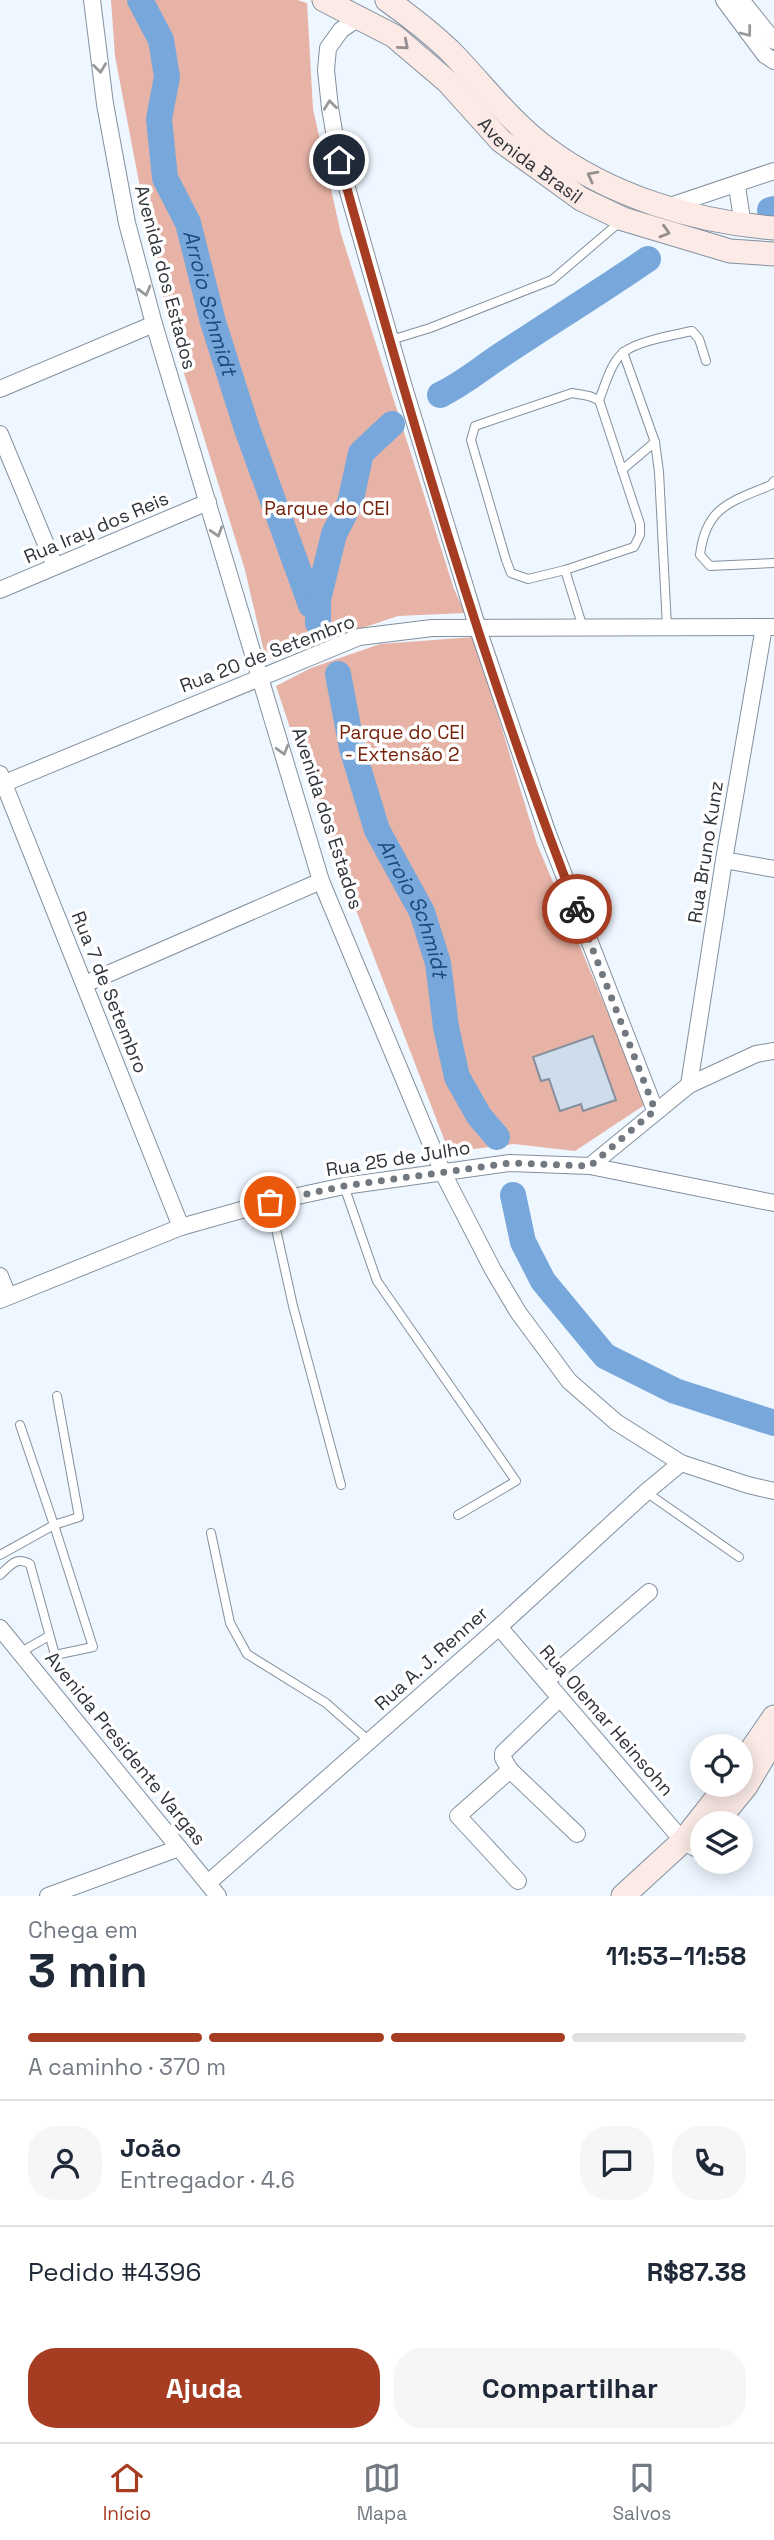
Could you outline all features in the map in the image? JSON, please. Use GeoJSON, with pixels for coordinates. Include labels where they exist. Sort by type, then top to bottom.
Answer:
{"type":"FeatureCollection","features":[{"type":"Feature","properties":{"kind":"main road","name":"Avenida Brasil"},"geometry":{"type":"LineString","coordinates":[[324,0],[364,9],[439,75],[501,141],[581,199],[623,219],[730,251],[774,254]]}},
{"type":"Feature","properties":{"kind":"main road","name":"Avenida Brasil"},"geometry":{"type":"LineString","coordinates":[[387,0],[447,49],[545,148],[594,178],[665,208],[743,226],[774,228]]}},
{"type":"Feature","properties":{"kind":"main road"},"geometry":{"type":"LineString","coordinates":[[753,1747],[774,1717]]}},
{"type":"Feature","properties":{"kind":"main road"},"geometry":{"type":"LineString","coordinates":[[726,1811],[746,1786],[774,1739]]}},
{"type":"Feature","properties":{"kind":"main road"},"geometry":{"type":"LineString","coordinates":[[623,1896],[690,1845]]}},
{"type":"Feature","properties":{"kind":"main road"},"geometry":{"type":"LineString","coordinates":[[642,1896],[690,1846]]}},
{"type":"Feature","properties":{"kind":"street","name":"Avenida dos Estados"},"geometry":{"type":"LineString","coordinates":[[92,0],[104,104],[127,223],[154,324],[321,881],[443,1173],[499,1281],[518,1312],[569,1381],[616,1422],[681,1463],[774,1491]]}},
{"type":"Feature","properties":{"kind":"street"},"geometry":{"type":"LineString","coordinates":[[724,0],[765,55],[774,61]]}},
{"type":"Feature","properties":{"kind":"street"},"geometry":{"type":"LineString","coordinates":[[741,0],[774,41]]}},
{"type":"Feature","properties":{"kind":"street"},"geometry":{"type":"LineString","coordinates":[[364,9],[341,30],[328,47],[326,70],[339,160],[478,629],[548,834],[655,1110]]}},
{"type":"Feature","properties":{"kind":"street"},"geometry":{"type":"LineString","coordinates":[[665,208],[774,172]]}},
{"type":"Feature","properties":{"kind":"street"},"geometry":{"type":"LineString","coordinates":[[737,186],[743,226]]}},
{"type":"Feature","properties":{"kind":"street"},"geometry":{"type":"LineString","coordinates":[[0,389],[154,324]]}},
{"type":"Feature","properties":{"kind":"street"},"geometry":{"type":"LineString","coordinates":[[0,434],[55,566]]}},
{"type":"Feature","properties":{"kind":"street","name":"Rua Iray dos Reis"},"geometry":{"type":"LineString","coordinates":[[0,590],[208,502]]}},
{"type":"Feature","properties":{"kind":"street","name":"Rua 20 de Setembro"},"geometry":{"type":"LineString","coordinates":[[1,780],[359,637],[432,628],[769,627]]}},
{"type":"Feature","properties":{"kind":"street","name":"Rua Bruno Kunz"},"geometry":{"type":"LineString","coordinates":[[689,1085],[724,860],[769,627]]}},
{"type":"Feature","properties":{"kind":"street","name":"Rua 7 de Setembro"},"geometry":{"type":"LineString","coordinates":[[1,780],[181,1227]]}},
{"type":"Feature","properties":{"kind":"street"},"geometry":{"type":"LineString","coordinates":[[724,860],[774,869]]}},
{"type":"Feature","properties":{"kind":"street"},"geometry":{"type":"LineString","coordinates":[[85,984],[321,881]]}},
{"type":"Feature","properties":{"kind":"street"},"geometry":{"type":"LineString","coordinates":[[590,1166],[655,1110],[689,1085],[756,1054],[774,1051]]}},
{"type":"Feature","properties":{"kind":"street","name":"Rua 25 de Julho"},"geometry":{"type":"LineString","coordinates":[[4,1298],[181,1227],[270,1202],[344,1186],[510,1163],[590,1166],[774,1203]]}},
{"type":"Feature","properties":{"kind":"street"},"geometry":{"type":"LineString","coordinates":[[0,1276],[4,1298]]}},
{"type":"Feature","properties":{"kind":"street","name":"Rua A. J. Renner"},"geometry":{"type":"LineString","coordinates":[[213,1890],[369,1741],[681,1463]]}},
{"type":"Feature","properties":{"kind":"street"},"geometry":{"type":"LineString","coordinates":[[546,1681],[649,1592]]}},
{"type":"Feature","properties":{"kind":"street","name":"Rua Olemar Heinsohn"},"geometry":{"type":"LineString","coordinates":[[499,1627],[690,1840]]}},
{"type":"Feature","properties":{"kind":"street","name":"Avenida Presidente Vargas"},"geometry":{"type":"LineString","coordinates":[[0,1628],[213,1890]]}},
{"type":"Feature","properties":{"kind":"street"},"geometry":{"type":"LineString","coordinates":[[560,1698],[503,1753],[503,1758],[510,1770],[577,1834]]}},
{"type":"Feature","properties":{"kind":"street"},"geometry":{"type":"LineString","coordinates":[[510,1770],[458,1816],[518,1881]]}},
{"type":"Feature","properties":{"kind":"street"},"geometry":{"type":"LineString","coordinates":[[48,1896],[179,1848]]}},
{"type":"Feature","properties":{"kind":"lane"},"geometry":{"type":"LineString","coordinates":[[391,340],[430,328],[552,280],[623,219]]}},
{"type":"Feature","properties":{"kind":"lane"},"geometry":{"type":"LineString","coordinates":[[599,400],[572,393],[475,426],[471,440],[511,573],[528,579],[634,547],[640,535],[640,524],[599,400],[613,366],[623,352],[654,340],[692,331],[699,339],[706,361]]}},
{"type":"Feature","properties":{"kind":"lane"},"geometry":{"type":"LineString","coordinates":[[623,352],[655,442],[667,627]]}},
{"type":"Feature","properties":{"kind":"lane"},"geometry":{"type":"LineString","coordinates":[[622,470],[655,442]]}},
{"type":"Feature","properties":{"kind":"lane"},"geometry":{"type":"LineString","coordinates":[[774,481],[771,485],[730,503],[715,514],[703,534],[700,555],[710,566],[774,563]]}},
{"type":"Feature","properties":{"kind":"lane"},"geometry":{"type":"LineString","coordinates":[[565,570],[583,628]]}},
{"type":"Feature","properties":{"kind":"lane"},"geometry":{"type":"LineString","coordinates":[[344,1186],[377,1281],[516,1481],[458,1515]]}},
{"type":"Feature","properties":{"kind":"lane"},"geometry":{"type":"LineString","coordinates":[[270,1202],[293,1306],[341,1485]]}},
{"type":"Feature","properties":{"kind":"lane"},"geometry":{"type":"LineString","coordinates":[[0,1555],[54,1525],[79,1517],[57,1396]]}},
{"type":"Feature","properties":{"kind":"lane"},"geometry":{"type":"LineString","coordinates":[[0,1574],[16,1560],[30,1564],[55,1655],[93,1647],[20,1425]]}},
{"type":"Feature","properties":{"kind":"lane"},"geometry":{"type":"LineString","coordinates":[[646,1492],[738,1557]]}},
{"type":"Feature","properties":{"kind":"lane"},"geometry":{"type":"LineString","coordinates":[[211,1533],[230,1623],[247,1654],[326,1703],[369,1741]]}},
{"type":"Feature","properties":{"kind":"lane"},"geometry":{"type":"LineString","coordinates":[[21,1652],[49,1636]]}},
{"type":"Feature","properties":{"kind":"green space","name":"Parque do CEI"},"geometry":{"type":"Polygon","coordinates":[[[111,0],[297,0],[307,3],[313,109],[341,234],[454,589],[465,613],[398,616],[266,660],[245,570],[175,344],[153,256],[115,56],[111,0]]]}},
{"type":"Feature","properties":{"kind":"green space","name":"Parque do CEI - Extensão 2"},"geometry":{"type":"Polygon","coordinates":[[[474,637],[537,844],[646,1104],[575,1151],[514,1144],[449,1152],[319,814],[276,686],[311,668],[380,644],[474,637]]]}},
{"type":"Feature","properties":{"kind":"building"},"geometry":{"type":"Polygon","coordinates":[[[593,1036],[616,1100],[583,1111],[581,1104],[560,1111],[549,1079],[541,1081],[533,1057],[593,1036]]]}},
{"type":"Feature","properties":{"kind":"waterway","name":"Arroio Schmidt"},"geometry":{"type":"LineString","coordinates":[[140,0],[161,40],[167,77],[159,119],[165,178],[188,223],[213,322],[247,429],[311,605]]}},
{"type":"Feature","properties":{"kind":"waterway"},"geometry":{"type":"LineString","coordinates":[[770,210],[774,209]]}},
{"type":"Feature","properties":{"kind":"waterway"},"geometry":{"type":"LineString","coordinates":[[440,395],[648,259]]}},
{"type":"Feature","properties":{"kind":"waterway"},"geometry":{"type":"LineString","coordinates":[[318,623],[318,600],[334,534],[350,503],[361,453],[392,424]]}},
{"type":"Feature","properties":{"kind":"waterway","name":"Arroio Schmidt"},"geometry":{"type":"LineString","coordinates":[[338,674],[352,748],[377,830],[422,912],[438,963],[446,1027],[457,1077],[479,1116],[497,1137]]}},
{"type":"Feature","properties":{"kind":"waterway","name":"Arroio Schmidt"},"geometry":{"type":"LineString","coordinates":[[513,1195],[523,1242],[543,1281],[605,1356],[675,1391],[774,1423]]}},
{"type":"Feature","properties":{"kind":"way so far"},"geometry":{"type":"LineString","coordinates":[[270,1202],[344,1186],[510,1163],[543,1162],[590,1166],[655,1110],[577,909]]}},
{"type":"Feature","properties":{"kind":"route"},"geometry":{"type":"LineString","coordinates":[[339,160],[372,280],[478,629],[548,834],[577,909]]}}]}
